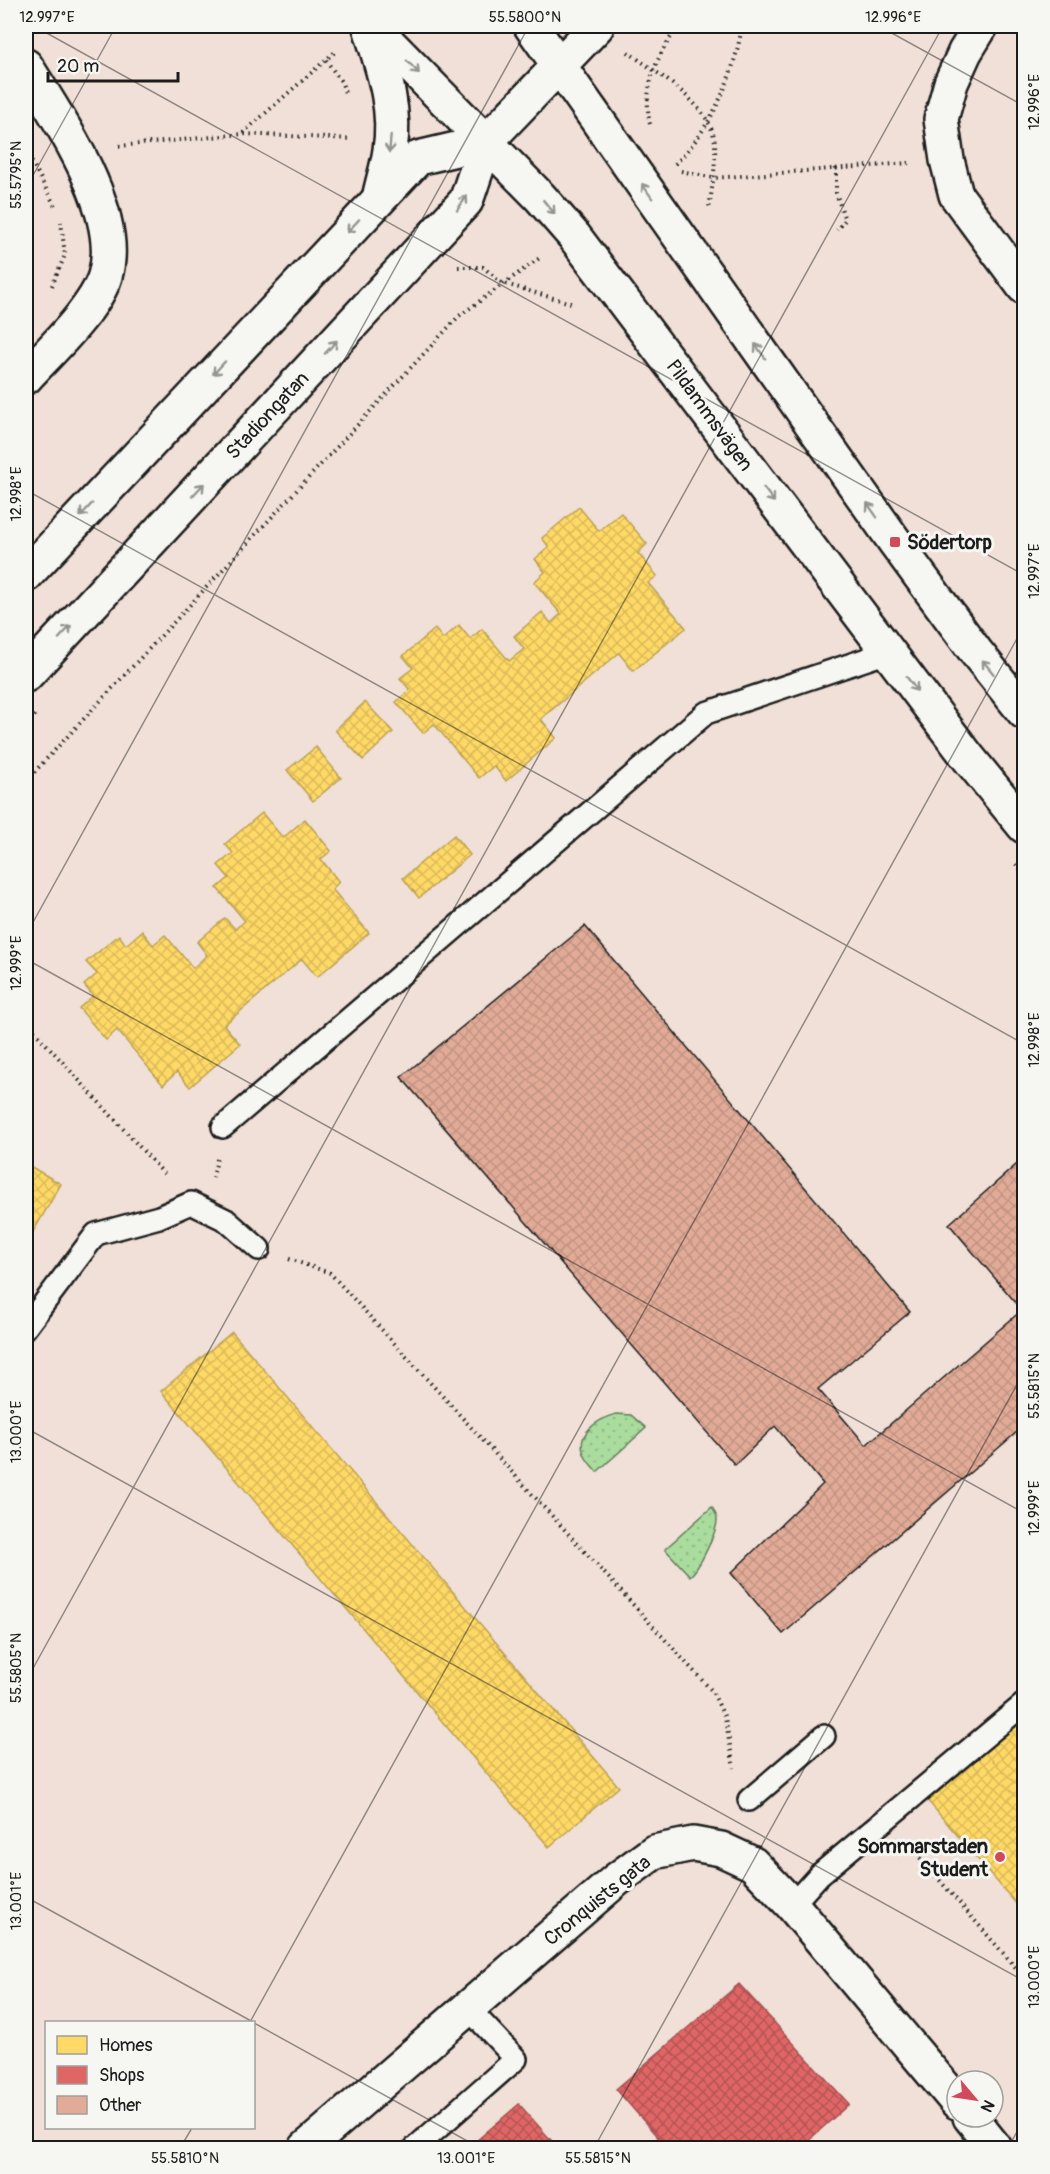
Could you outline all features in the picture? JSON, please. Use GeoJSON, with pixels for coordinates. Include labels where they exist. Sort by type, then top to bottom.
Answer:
{"type":"FeatureCollection","features":[{"type":"Feature","properties":{"kind":"main road","name":"Pildammsvägen"},"geometry":{"type":"LineString","coordinates":[[370,26],[540,197],[573,236],[652,337],[888,652],[1024,826]]}},
{"type":"Feature","properties":{"kind":"main road"},"geometry":{"type":"LineString","coordinates":[[370,26],[387,82],[392,117],[390,149],[378,199]]}},
{"type":"Feature","properties":{"kind":"main road"},"geometry":{"type":"LineString","coordinates":[[531,26],[902,552],[1024,712]]}},
{"type":"Feature","properties":{"kind":"main road","name":"Stadiongatan"},"geometry":{"type":"LineString","coordinates":[[26,675],[466,201],[486,142],[596,26]]}},
{"type":"Feature","properties":{"kind":"main road"},"geometry":{"type":"LineString","coordinates":[[981,26],[965,52],[951,83],[941,118],[947,160],[956,195],[1024,287]]}},
{"type":"Feature","properties":{"kind":"main road"},"geometry":{"type":"LineString","coordinates":[[26,66],[77,150],[110,240],[105,277],[79,320],[26,377]]}},
{"type":"Feature","properties":{"kind":"main road"},"geometry":{"type":"LineString","coordinates":[[26,575],[418,158],[486,142]]}},
{"type":"Feature","properties":{"kind":"main road","name":"Cronquists gata"},"geometry":{"type":"LineString","coordinates":[[306,2148],[616,1880],[654,1852],[693,1844],[721,1849],[753,1864],[792,1905],[945,2088]]}},
{"type":"Feature","properties":{"kind":"main road"},"geometry":{"type":"LineString","coordinates":[[980,2129],[995,2148]]}},
{"type":"Feature","properties":{"kind":"lane"},"geometry":{"type":"LineString","coordinates":[[224,1127],[706,713],[888,652]]}},
{"type":"Feature","properties":{"kind":"lane"},"geometry":{"type":"LineString","coordinates":[[26,1327],[96,1234],[159,1217],[191,1203],[226,1220],[260,1249]]}},
{"type":"Feature","properties":{"kind":"lane"},"geometry":{"type":"LineString","coordinates":[[792,1905],[819,1875],[884,1818],[1024,1704]]}},
{"type":"Feature","properties":{"kind":"lane"},"geometry":{"type":"LineString","coordinates":[[749,1800],[824,1736]]}},
{"type":"Feature","properties":{"kind":"lane"},"geometry":{"type":"LineString","coordinates":[[415,2148],[516,2059],[468,2008]]}},
{"type":"Feature","properties":{"kind":"path"},"geometry":{"type":"LineString","coordinates":[[596,26],[684,94],[708,120],[715,142],[714,178],[700,266]]}},
{"type":"Feature","properties":{"kind":"path"},"geometry":{"type":"LineString","coordinates":[[652,130],[647,108],[652,70],[664,45],[678,26]]}},
{"type":"Feature","properties":{"kind":"path"},"geometry":{"type":"LineString","coordinates":[[742,26],[736,62],[708,120],[694,146],[671,168],[714,178],[947,160]]}},
{"type":"Feature","properties":{"kind":"path"},"geometry":{"type":"LineString","coordinates":[[243,134],[341,46]]}},
{"type":"Feature","properties":{"kind":"path"},"geometry":{"type":"LineString","coordinates":[[39,175],[77,150],[243,134],[355,139]]}},
{"type":"Feature","properties":{"kind":"path"},"geometry":{"type":"LineString","coordinates":[[26,151],[60,214],[65,255],[50,292]]}},
{"type":"Feature","properties":{"kind":"path"},"geometry":{"type":"LineString","coordinates":[[836,168],[836,193],[845,220],[837,230]]}},
{"type":"Feature","properties":{"kind":"path"},"geometry":{"type":"LineString","coordinates":[[26,781],[459,316],[502,283],[573,236]]}},
{"type":"Feature","properties":{"kind":"path"},"geometry":{"type":"LineString","coordinates":[[502,283],[577,305]]}},
{"type":"Feature","properties":{"kind":"path"},"geometry":{"type":"LineString","coordinates":[[26,1022],[191,1203],[211,1185],[224,1127]]}},
{"type":"Feature","properties":{"kind":"path"},"geometry":{"type":"LineString","coordinates":[[260,1249],[330,1273],[712,1691],[725,1718],[731,1762],[749,1800]]}},
{"type":"Feature","properties":{"kind":"path"},"geometry":{"type":"LineString","coordinates":[[884,1818],[1024,1977]]}},
{"type":"Feature","properties":{"kind":"green space"},"geometry":{"type":"Polygon","coordinates":[[[616,1414],[631,1415],[646,1428],[597,1472],[582,1448],[585,1434],[595,1424],[616,1414]]]}},
{"type":"Feature","properties":{"kind":"green space"},"geometry":{"type":"Polygon","coordinates":[[[712,1507],[717,1518],[714,1533],[690,1576],[665,1549],[712,1507]]]}},
{"type":"Feature","properties":{"kind":"building: Homes"},"geometry":{"type":"Polygon","coordinates":[[[579,507],[599,531],[621,513],[647,544],[638,553],[657,576],[648,583],[686,628],[633,671],[619,653],[541,719],[556,738],[506,781],[494,766],[479,778],[434,724],[423,733],[396,702],[410,690],[400,678],[413,668],[403,656],[435,629],[443,639],[459,625],[470,639],[482,629],[509,661],[524,649],[514,636],[542,612],[551,623],[561,614],[534,582],[545,572],[535,559],[549,547],[542,538],[579,507]]]}},
{"type":"Feature","properties":{"kind":"building: Homes"},"geometry":{"type":"Polygon","coordinates":[[[365,702],[393,732],[363,760],[335,730],[365,702]]]}},
{"type":"Feature","properties":{"kind":"building: Homes"},"geometry":{"type":"Polygon","coordinates":[[[316,747],[341,778],[313,801],[287,770],[316,747]]]}},
{"type":"Feature","properties":{"kind":"building: Homes"},"geometry":{"type":"Polygon","coordinates":[[[262,813],[283,838],[305,819],[331,851],[321,859],[339,882],[332,889],[369,933],[317,977],[302,959],[224,1025],[240,1044],[190,1087],[177,1072],[163,1085],[117,1030],[106,1040],[79,1008],[93,996],[84,985],[97,974],[86,962],[119,935],[126,945],[142,931],[153,945],[165,935],[193,968],[207,955],[197,942],[225,918],[235,929],[245,921],[217,888],[229,878],[218,865],[233,853],[225,844],[262,813]]]}},
{"type":"Feature","properties":{"kind":"building: Homes"},"geometry":{"type":"Polygon","coordinates":[[[454,835],[470,855],[419,898],[403,878],[454,835]]]}},
{"type":"Feature","properties":{"kind":"building: Homes"},"geometry":{"type":"Polygon","coordinates":[[[26,1164],[61,1184],[29,1239],[26,1237],[26,1164]]]}},
{"type":"Feature","properties":{"kind":"building: Homes"},"geometry":{"type":"Polygon","coordinates":[[[232,1332],[619,1787],[549,1847],[161,1391],[232,1332]]]}},
{"type":"Feature","properties":{"kind":"building: Homes","name":"Sommarstaden Student"},"geometry":{"type":"Polygon","coordinates":[[[1024,1718],[1024,1913],[928,1801],[1024,1718]]]}},
{"type":"Feature","properties":{"kind":"building: Shops"},"geometry":{"type":"Polygon","coordinates":[[[739,1984],[849,2104],[800,2148],[667,2148],[616,2089],[739,1984]]]}},
{"type":"Feature","properties":{"kind":"building: Shops"},"geometry":{"type":"Polygon","coordinates":[[[519,2104],[558,2148],[468,2148],[519,2104]]]}},
{"type":"Feature","properties":{"kind":"building: Other"},"geometry":{"type":"Polygon","coordinates":[[[585,926],[910,1312],[818,1389],[866,1445],[1022,1310],[949,1224],[1024,1158],[1024,1426],[783,1634],[731,1573],[823,1484],[775,1426],[735,1465],[401,1077],[585,926]]]}},
{"type":"Feature","properties":{"kind":"place","name":"Södertorp"},"geometry":{"type":"Point","coordinates":[895,542]}},
{"type":"Feature","properties":{"kind":"place","name":"Sommarstaden Student"},"geometry":{"type":"Point","coordinates":[1000,1857]}}]}
